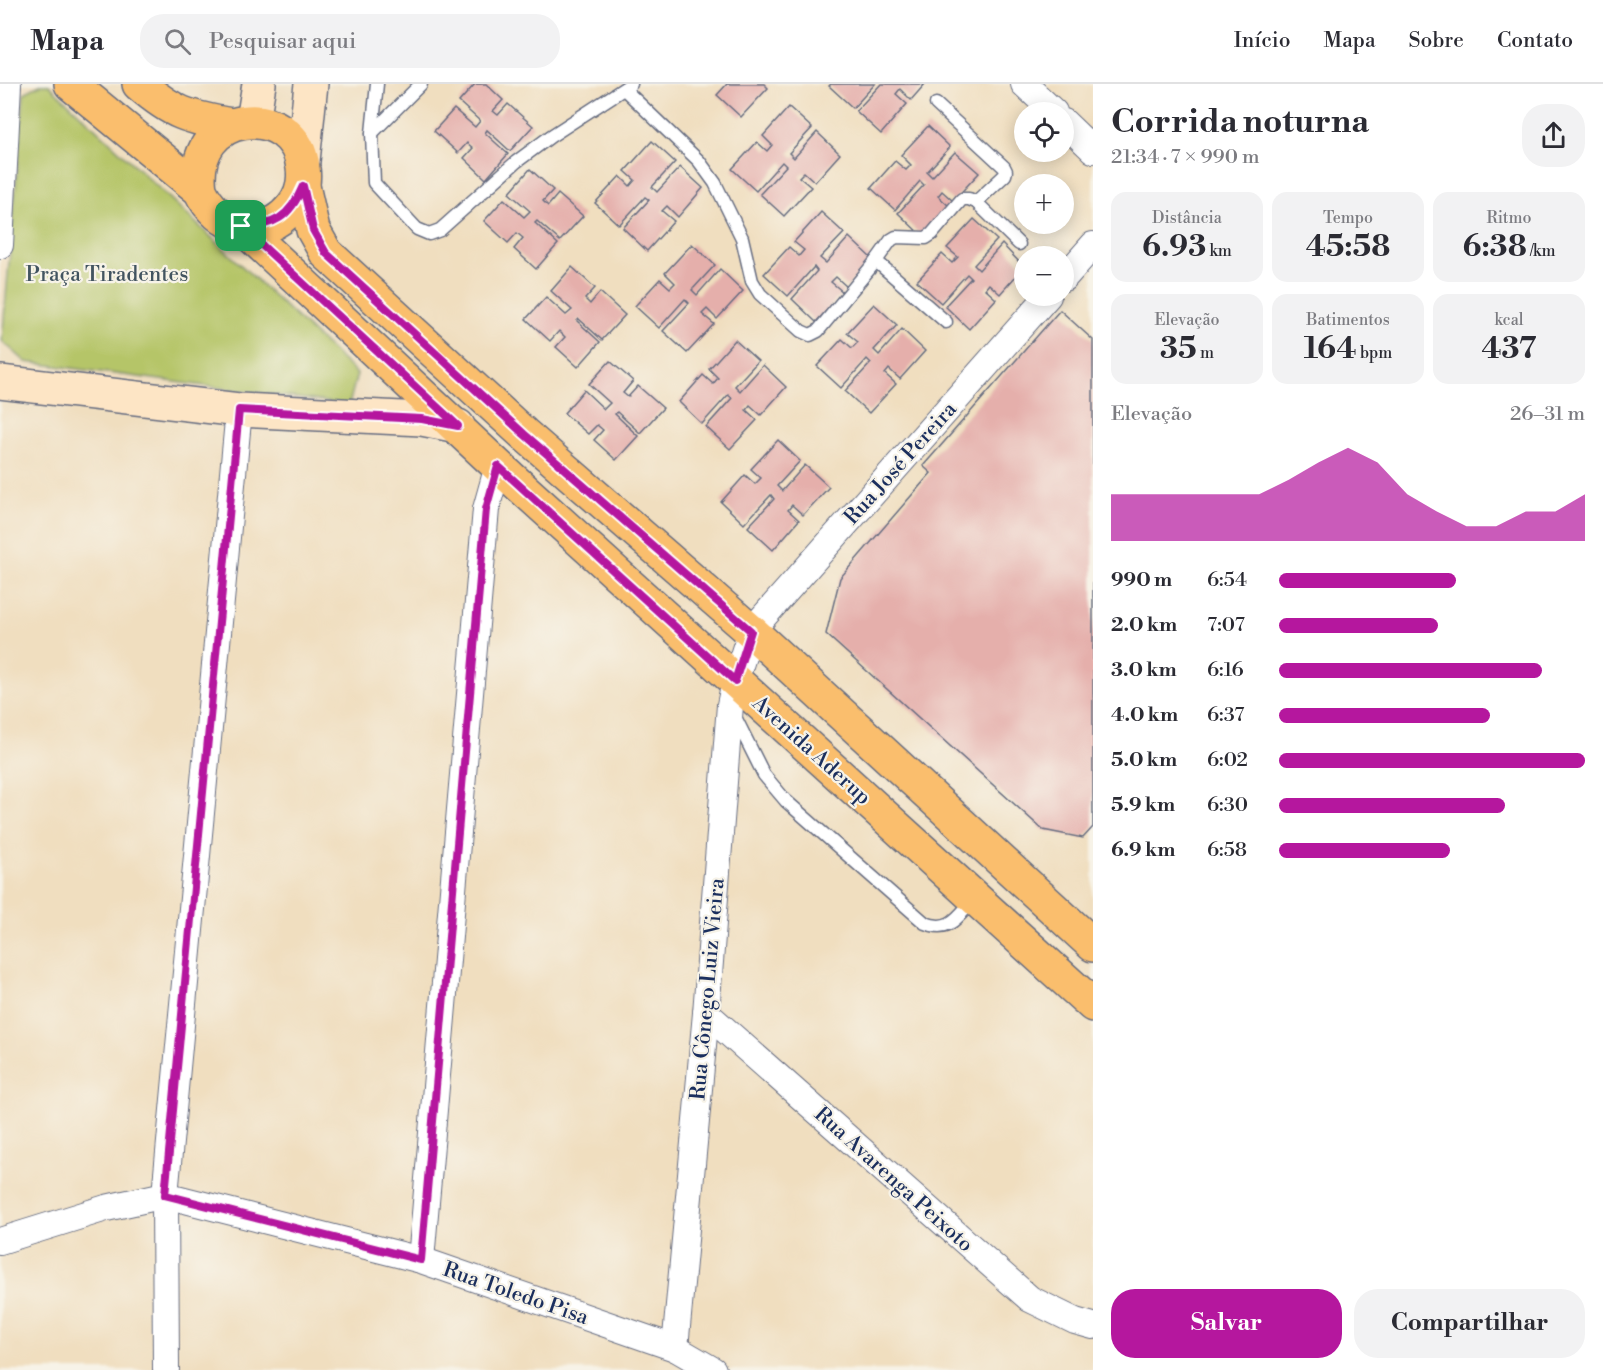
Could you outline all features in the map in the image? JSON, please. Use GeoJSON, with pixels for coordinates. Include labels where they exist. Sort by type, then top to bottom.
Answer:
{"type":"FeatureCollection","features":[{"type":"Feature","properties":{"kind":"main road","name":"Avenida Aderup"},"geometry":{"type":"LineString","coordinates":[[71,84],[200,190],[207,204],[217,215],[241,226],[458,426],[733,693],[975,898],[1093,1005]]}},
{"type":"Feature","properties":{"kind":"main road"},"geometry":{"type":"LineString","coordinates":[[139,84],[168,107],[192,118],[270,124],[285,133],[296,145],[313,230],[326,253],[524,434],[751,631],[1093,945]]}},
{"type":"Feature","properties":{"kind":"main road"},"geometry":{"type":"LineString","coordinates":[[200,190],[198,174],[207,144],[218,132],[243,123],[259,84]]}},
{"type":"Feature","properties":{"kind":"main road"},"geometry":{"type":"LineString","coordinates":[[241,226],[257,227],[273,223],[286,214],[297,201],[303,173],[311,84]]}},
{"type":"Feature","properties":{"kind":"main road"},"geometry":{"type":"LineString","coordinates":[[0,382],[239,410],[422,419],[458,426]]}},
{"type":"Feature","properties":{"kind":"street"},"geometry":{"type":"LineString","coordinates":[[0,245],[8,84]]}},
{"type":"Feature","properties":{"kind":"street"},"geometry":{"type":"LineString","coordinates":[[1024,84],[1043,102]]}},
{"type":"Feature","properties":{"kind":"street"},"geometry":{"type":"LineString","coordinates":[[1074,132],[1093,150]]}},
{"type":"Feature","properties":{"kind":"street"},"geometry":{"type":"LineString","coordinates":[[1074,267],[1093,245]]}},
{"type":"Feature","properties":{"kind":"street","name":"Rua José Pereira"},"geometry":{"type":"LineString","coordinates":[[751,631],[1039,306]]}},
{"type":"Feature","properties":{"kind":"street"},"geometry":{"type":"LineString","coordinates":[[166,1370],[165,1195],[239,410]]}},
{"type":"Feature","properties":{"kind":"street"},"geometry":{"type":"LineString","coordinates":[[421,1260],[486,509],[498,466]]}},
{"type":"Feature","properties":{"kind":"street","name":"Rua Cônego Luiz Vieira"},"geometry":{"type":"LineString","coordinates":[[675,1348],[733,693],[751,631]]}},
{"type":"Feature","properties":{"kind":"street","name":"Rua Avarenga Peixoto"},"geometry":{"type":"LineString","coordinates":[[706,1012],[1030,1299],[1075,1321],[1093,1326]]}},
{"type":"Feature","properties":{"kind":"street","name":"Rua Toledo Pisa"},"geometry":{"type":"LineString","coordinates":[[0,1240],[106,1208],[165,1195],[421,1260],[675,1348],[713,1370]]}},
{"type":"Feature","properties":{"kind":"lane"},"geometry":{"type":"LineString","coordinates":[[377,84],[372,133],[374,183],[417,229],[429,234],[440,230],[516,162],[551,136],[628,87],[699,162],[715,183],[742,238],[752,280],[760,294],[801,331],[810,335],[818,332],[891,240],[896,237],[926,238],[962,199],[976,202],[1019,244]]}},
{"type":"Feature","properties":{"kind":"lane"},"geometry":{"type":"LineString","coordinates":[[372,133],[421,84]]}},
{"type":"Feature","properties":{"kind":"lane"},"geometry":{"type":"LineString","coordinates":[[936,104],[1006,171],[1005,175],[976,202]]}},
{"type":"Feature","properties":{"kind":"lane"},"geometry":{"type":"LineString","coordinates":[[876,261],[946,322]]}},
{"type":"Feature","properties":{"kind":"lane"},"geometry":{"type":"LineString","coordinates":[[733,693],[764,775],[786,801],[925,923],[938,928],[950,924],[975,898]]}},
{"type":"Feature","properties":{"kind":"green space","name":"Praça Tiradentes"},"geometry":{"type":"Polygon","coordinates":[[[42,84],[48,84],[357,374],[349,405],[26,362],[2,341],[24,93],[42,84]]]}},
{"type":"Feature","properties":{"kind":"building"},"geometry":{"type":"Polygon","coordinates":[[[475,84],[486,84],[503,100],[493,111],[498,115],[508,104],[533,126],[510,151],[487,130],[485,133],[508,154],[486,179],[464,158],[473,148],[467,143],[458,153],[434,131],[454,109],[475,127],[480,121],[459,102],[475,84]]]}},
{"type":"Feature","properties":{"kind":"building"},"geometry":{"type":"Polygon","coordinates":[[[727,84],[764,84],[768,88],[741,117],[717,95],[727,84]]]}},
{"type":"Feature","properties":{"kind":"building"},"geometry":{"type":"Polygon","coordinates":[[[831,84],[875,84],[853,108],[829,86],[831,84]]]}},
{"type":"Feature","properties":{"kind":"building"},"geometry":{"type":"Polygon","coordinates":[[[881,84],[925,84],[911,100],[900,89],[896,94],[907,104],[881,134],[856,111],[881,84]]]}},
{"type":"Feature","properties":{"kind":"building"},"geometry":{"type":"Polygon","coordinates":[[[789,107],[812,128],[789,153],[794,158],[817,132],[840,154],[815,182],[804,172],[799,177],[811,187],[784,216],[760,194],[786,166],[782,162],[756,191],[732,169],[757,142],[767,151],[772,145],[763,136],[789,107]]]}},
{"type":"Feature","properties":{"kind":"building"},"geometry":{"type":"Polygon","coordinates":[[[928,126],[950,147],[927,172],[932,177],[955,152],[979,173],[953,201],[942,191],[938,196],[949,206],[922,236],[898,213],[924,185],[920,181],[895,210],[871,188],[895,161],[906,170],[911,165],[901,155],[928,126]]]}},
{"type":"Feature","properties":{"kind":"building"},"geometry":{"type":"Polygon","coordinates":[[[652,141],[675,162],[652,187],[657,192],[680,167],[703,188],[678,217],[667,206],[662,211],[674,221],[647,251],[623,228],[649,200],[645,197],[619,225],[595,203],[620,176],[630,186],[635,180],[625,171],[652,141]]]}},
{"type":"Feature","properties":{"kind":"building"},"geometry":{"type":"Polygon","coordinates":[[[530,169],[553,190],[543,201],[548,206],[558,194],[583,216],[560,241],[537,221],[535,223],[558,244],[536,269],[514,249],[523,238],[517,233],[508,243],[484,221],[504,199],[524,217],[530,211],[509,193],[530,169]]]}},
{"type":"Feature","properties":{"kind":"building"},"geometry":{"type":"Polygon","coordinates":[[[821,212],[844,233],[820,258],[826,263],[849,237],[872,259],[847,287],[836,277],[831,282],[843,292],[816,322],[792,299],[817,271],[814,267],[788,296],[764,274],[789,247],[799,256],[804,250],[794,242],[821,212]]]}},
{"type":"Feature","properties":{"kind":"building"},"geometry":{"type":"Polygon","coordinates":[[[974,219],[997,240],[974,265],[979,270],[1002,244],[1014,257],[1014,278],[1000,294],[989,284],[985,289],[996,299],[969,329],[945,306],[971,278],[967,274],[941,303],[917,281],[942,254],[952,263],[958,257],[947,248],[974,219]]]}},
{"type":"Feature","properties":{"kind":"building"},"geometry":{"type":"Polygon","coordinates":[[[692,244],[715,265],[692,290],[697,295],[720,269],[743,291],[717,319],[707,309],[702,314],[714,324],[687,353],[663,331],[689,303],[685,299],[659,328],[635,306],[660,279],[670,288],[675,283],[665,273],[692,244]]]}},
{"type":"Feature","properties":{"kind":"building"},"geometry":{"type":"Polygon","coordinates":[[[572,267],[595,288],[585,299],[590,304],[600,292],[625,315],[602,340],[579,319],[577,321],[600,342],[578,367],[556,347],[565,337],[559,331],[550,341],[526,319],[546,297],[566,315],[572,310],[551,291],[572,267]]]}},
{"type":"Feature","properties":{"kind":"building"},"geometry":{"type":"Polygon","coordinates":[[[874,304],[897,325],[874,350],[879,355],[902,329],[925,351],[900,379],[889,369],[885,374],[896,384],[869,413],[845,391],[871,363],[867,359],[841,388],[817,366],[842,339],[852,348],[858,342],[847,333],[874,304]]]}},
{"type":"Feature","properties":{"kind":"building"},"geometry":{"type":"Polygon","coordinates":[[[1060,310],[1093,340],[1093,827],[1083,838],[1043,830],[826,634],[840,578],[931,473],[923,466],[1060,310]]]}},
{"type":"Feature","properties":{"kind":"building"},"geometry":{"type":"Polygon","coordinates":[[[735,340],[758,361],[735,386],[740,391],[763,365],[786,387],[761,415],[750,405],[746,410],[757,420],[730,449],[706,427],[732,398],[728,395],[702,424],[679,402],[703,375],[713,384],[718,378],[709,369],[735,340]]]}},
{"type":"Feature","properties":{"kind":"building"},"geometry":{"type":"Polygon","coordinates":[[[610,361],[633,381],[623,393],[628,397],[638,386],[663,408],[640,433],[617,412],[615,414],[638,436],[616,460],[594,440],[603,430],[597,425],[588,434],[564,413],[584,390],[604,409],[610,403],[589,384],[610,361]]]}},
{"type":"Feature","properties":{"kind":"building"},"geometry":{"type":"Polygon","coordinates":[[[778,440],[800,461],[777,486],[782,491],[805,465],[829,487],[803,515],[792,505],[788,510],[799,520],[773,550],[748,527],[774,499],[771,495],[744,524],[721,502],[745,475],[755,484],[761,478],[751,469],[778,440]]]}},
{"type":"Feature","properties":{"kind":"route"},"geometry":{"type":"LineString","coordinates":[[303,186],[313,230],[326,253],[524,434],[751,631],[735,681],[498,466],[486,509],[421,1260],[165,1195],[239,410],[422,419],[458,426],[241,226],[257,227],[273,223],[286,214],[297,201],[303,186]]}}]}
